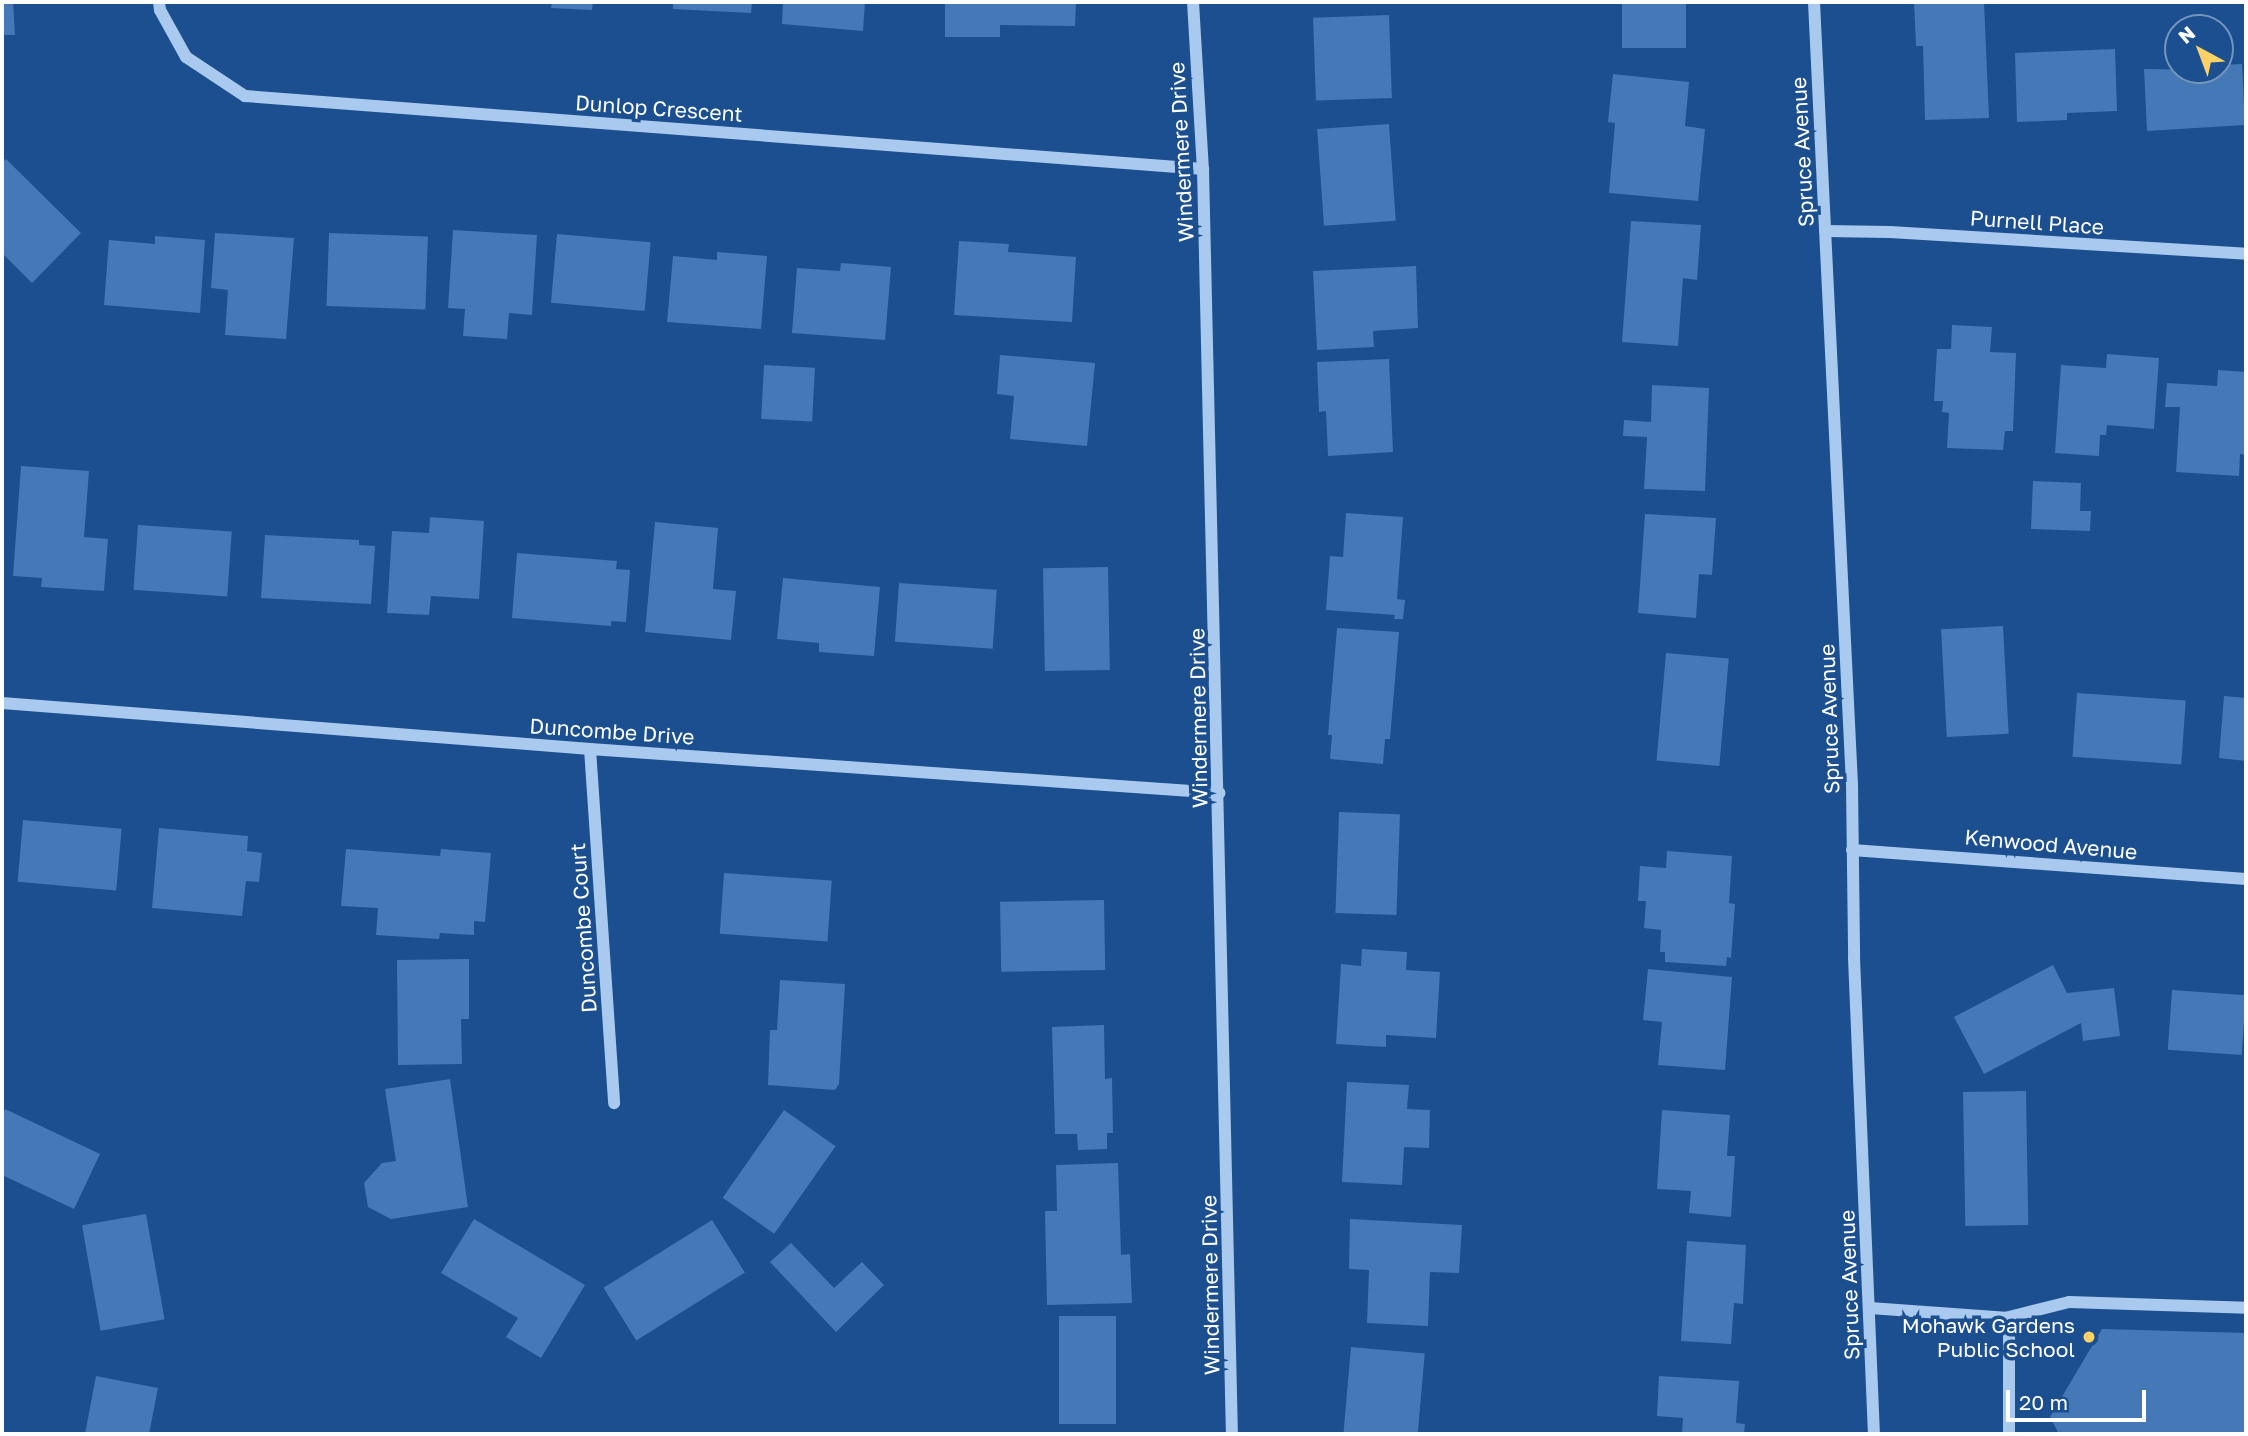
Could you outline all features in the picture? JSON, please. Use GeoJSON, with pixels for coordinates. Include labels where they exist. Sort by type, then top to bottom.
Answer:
{"type":"FeatureCollection","features":[{"type":"Feature","properties":{"kind":"street","name":"Dunlop Crescent"},"geometry":{"type":"LineString","coordinates":[[159,2],[159,10],[186,57],[245,96],[1203,169]]}},
{"type":"Feature","properties":{"kind":"street","name":"Windermere Drive"},"geometry":{"type":"LineString","coordinates":[[1193,2],[1203,169],[1232,1434]]}},
{"type":"Feature","properties":{"kind":"street","name":"Spruce Avenue"},"geometry":{"type":"LineString","coordinates":[[1814,2],[1851,770],[1874,1434]]}},
{"type":"Feature","properties":{"kind":"street","name":"Purnell Place"},"geometry":{"type":"LineString","coordinates":[[1825,231],[1904,233],[2246,254]]}},
{"type":"Feature","properties":{"kind":"street","name":"Duncombe Drive"},"geometry":{"type":"LineString","coordinates":[[2,703],[590,749],[1219,793]]}},
{"type":"Feature","properties":{"kind":"street","name":"Duncombe Court"},"geometry":{"type":"LineString","coordinates":[[590,749],[614,1103]]}},
{"type":"Feature","properties":{"kind":"street","name":"Kenwood Avenue"},"geometry":{"type":"LineString","coordinates":[[1852,850],[2246,879]]}},
{"type":"Feature","properties":{"kind":"street"},"geometry":{"type":"LineString","coordinates":[[1870,1308],[2006,1318],[2069,1302],[2246,1308]]}},
{"type":"Feature","properties":{"kind":"street"},"geometry":{"type":"LineString","coordinates":[[2006,1318],[2009,1318],[2010,1434]]}},
{"type":"Feature","properties":{"kind":"building"},"geometry":{"type":"Polygon","coordinates":[[[2,2],[13,2],[15,35],[2,35],[2,2]]]}},
{"type":"Feature","properties":{"kind":"building"},"geometry":{"type":"Polygon","coordinates":[[[552,2],[593,2],[592,10],[551,8],[552,2]]]}},
{"type":"Feature","properties":{"kind":"building"},"geometry":{"type":"Polygon","coordinates":[[[673,2],[752,2],[751,13],[673,9],[673,2]]]}},
{"type":"Feature","properties":{"kind":"building"},"geometry":{"type":"Polygon","coordinates":[[[783,2],[865,2],[863,31],[782,24],[783,2]]]}},
{"type":"Feature","properties":{"kind":"building"},"geometry":{"type":"Polygon","coordinates":[[[945,2],[1076,2],[1075,26],[1000,25],[1000,37],[945,37],[945,2]]]}},
{"type":"Feature","properties":{"kind":"building"},"geometry":{"type":"Polygon","coordinates":[[[1622,2],[1686,2],[1686,48],[1622,48],[1622,2]]]}},
{"type":"Feature","properties":{"kind":"building"},"geometry":{"type":"Polygon","coordinates":[[[1914,2],[1984,2],[1989,118],[1925,120],[1923,46],[1916,46],[1914,2]]]}},
{"type":"Feature","properties":{"kind":"building"},"geometry":{"type":"Polygon","coordinates":[[[1389,15],[1392,98],[1316,101],[1313,18],[1389,15]]]}},
{"type":"Feature","properties":{"kind":"building"},"geometry":{"type":"Polygon","coordinates":[[[2115,49],[2117,111],[2067,113],[2067,120],[2017,122],[2015,53],[2115,49]]]}},
{"type":"Feature","properties":{"kind":"building"},"geometry":{"type":"Polygon","coordinates":[[[2234,64],[2242,64],[2245,125],[2147,131],[2144,69],[2164,69],[2164,84],[2234,84],[2234,64]]]}},
{"type":"Feature","properties":{"kind":"building"},"geometry":{"type":"Polygon","coordinates":[[[1613,74],[1689,82],[1685,126],[1705,129],[1698,201],[1609,193],[1615,123],[1608,122],[1613,74]]]}},
{"type":"Feature","properties":{"kind":"building"},"geometry":{"type":"Polygon","coordinates":[[[1389,124],[1396,221],[1324,226],[1317,129],[1389,124]]]}},
{"type":"Feature","properties":{"kind":"building"},"geometry":{"type":"Polygon","coordinates":[[[6,159],[81,233],[32,283],[2,253],[2,163],[6,159]]]}},
{"type":"Feature","properties":{"kind":"building"},"geometry":{"type":"Polygon","coordinates":[[[1631,221],[1701,225],[1697,280],[1683,278],[1678,346],[1622,342],[1631,221]]]}},
{"type":"Feature","properties":{"kind":"building"},"geometry":{"type":"Polygon","coordinates":[[[453,230],[537,235],[532,315],[509,313],[507,339],[463,336],[465,309],[448,308],[453,230]]]}},
{"type":"Feature","properties":{"kind":"building"},"geometry":{"type":"Polygon","coordinates":[[[215,233],[294,238],[286,339],[225,335],[228,290],[211,288],[215,233]]]}},
{"type":"Feature","properties":{"kind":"building"},"geometry":{"type":"Polygon","coordinates":[[[329,233],[428,236],[425,309],[326,306],[329,233]]]}},
{"type":"Feature","properties":{"kind":"building"},"geometry":{"type":"Polygon","coordinates":[[[557,234],[651,242],[645,311],[551,303],[557,234]]]}},
{"type":"Feature","properties":{"kind":"building"},"geometry":{"type":"Polygon","coordinates":[[[155,236],[205,240],[200,313],[104,305],[109,240],[155,244],[155,236]]]}},
{"type":"Feature","properties":{"kind":"building"},"geometry":{"type":"Polygon","coordinates":[[[959,241],[1009,244],[1008,252],[1076,257],[1072,322],[954,315],[959,241]]]}},
{"type":"Feature","properties":{"kind":"building"},"geometry":{"type":"Polygon","coordinates":[[[717,252],[767,256],[761,329],[667,322],[673,256],[717,260],[717,252]]]}},
{"type":"Feature","properties":{"kind":"building"},"geometry":{"type":"Polygon","coordinates":[[[841,263],[891,267],[885,340],[792,333],[797,268],[840,271],[841,263]]]}},
{"type":"Feature","properties":{"kind":"building"},"geometry":{"type":"Polygon","coordinates":[[[1416,266],[1418,328],[1373,331],[1374,347],[1317,350],[1313,271],[1416,266]]]}},
{"type":"Feature","properties":{"kind":"building"},"geometry":{"type":"Polygon","coordinates":[[[1952,325],[1992,327],[1990,352],[2016,353],[2013,431],[2005,431],[2003,450],[1947,448],[1949,413],[1942,412],[1943,401],[1934,401],[1937,349],[1951,349],[1952,325]]]}},
{"type":"Feature","properties":{"kind":"building"},"geometry":{"type":"Polygon","coordinates":[[[2107,354],[2159,358],[2154,429],[2107,425],[2106,435],[2100,435],[2099,456],[2055,453],[2061,365],[2106,368],[2107,354]]]}},
{"type":"Feature","properties":{"kind":"building"},"geometry":{"type":"Polygon","coordinates":[[[1000,355],[1095,363],[1087,446],[1010,439],[1014,396],[997,394],[1000,355]]]}},
{"type":"Feature","properties":{"kind":"building"},"geometry":{"type":"Polygon","coordinates":[[[1389,359],[1393,452],[1328,456],[1326,411],[1319,412],[1317,362],[1389,359]]]}},
{"type":"Feature","properties":{"kind":"building"},"geometry":{"type":"Polygon","coordinates":[[[764,365],[815,368],[812,422],[761,419],[764,365]]]}},
{"type":"Feature","properties":{"kind":"building"},"geometry":{"type":"Polygon","coordinates":[[[2218,370],[2246,372],[2246,455],[2240,454],[2239,476],[2176,472],[2180,407],[2165,407],[2167,383],[2217,386],[2218,370]]]}},
{"type":"Feature","properties":{"kind":"building"},"geometry":{"type":"Polygon","coordinates":[[[1652,385],[1709,388],[1705,491],[1644,489],[1647,437],[1623,436],[1624,420],[1651,422],[1652,385]]]}},
{"type":"Feature","properties":{"kind":"building"},"geometry":{"type":"Polygon","coordinates":[[[21,466],[89,471],[84,537],[108,539],[104,591],[41,587],[42,578],[13,576],[21,466]]]}},
{"type":"Feature","properties":{"kind":"building"},"geometry":{"type":"Polygon","coordinates":[[[2033,481],[2081,483],[2080,511],[2091,511],[2090,531],[2031,529],[2033,481]]]}},
{"type":"Feature","properties":{"kind":"building"},"geometry":{"type":"Polygon","coordinates":[[[1346,513],[1403,517],[1397,599],[1405,600],[1403,619],[1394,619],[1395,615],[1326,610],[1330,556],[1343,557],[1346,513]]]}},
{"type":"Feature","properties":{"kind":"building"},"geometry":{"type":"Polygon","coordinates":[[[1645,514],[1716,518],[1712,575],[1699,574],[1696,618],[1638,613],[1645,514]]]}},
{"type":"Feature","properties":{"kind":"building"},"geometry":{"type":"Polygon","coordinates":[[[430,517],[484,521],[479,599],[431,596],[429,615],[387,613],[392,531],[429,533],[430,517]]]}},
{"type":"Feature","properties":{"kind":"building"},"geometry":{"type":"Polygon","coordinates":[[[655,522],[718,528],[713,589],[736,591],[731,640],[645,632],[655,522]]]}},
{"type":"Feature","properties":{"kind":"building"},"geometry":{"type":"Polygon","coordinates":[[[138,525],[232,532],[227,596],[133,590],[138,525]]]}},
{"type":"Feature","properties":{"kind":"building"},"geometry":{"type":"Polygon","coordinates":[[[265,535],[359,540],[359,545],[375,546],[371,604],[261,598],[265,535]]]}},
{"type":"Feature","properties":{"kind":"building"},"geometry":{"type":"Polygon","coordinates":[[[517,553],[617,561],[616,569],[630,570],[626,622],[611,621],[611,626],[512,618],[517,553]]]}},
{"type":"Feature","properties":{"kind":"building"},"geometry":{"type":"Polygon","coordinates":[[[1108,567],[1110,670],[1045,671],[1043,568],[1108,567]]]}},
{"type":"Feature","properties":{"kind":"building"},"geometry":{"type":"Polygon","coordinates":[[[783,578],[880,587],[874,656],[819,652],[819,643],[777,639],[783,578]]]}},
{"type":"Feature","properties":{"kind":"building"},"geometry":{"type":"Polygon","coordinates":[[[899,583],[997,590],[993,649],[895,642],[899,583]]]}},
{"type":"Feature","properties":{"kind":"building"},"geometry":{"type":"Polygon","coordinates":[[[2003,626],[2009,734],[1947,737],[1941,629],[2003,626]]]}},
{"type":"Feature","properties":{"kind":"building"},"geometry":{"type":"Polygon","coordinates":[[[1337,628],[1399,632],[1390,739],[1385,739],[1383,764],[1330,759],[1332,735],[1328,735],[1337,628]]]}},
{"type":"Feature","properties":{"kind":"building"},"geometry":{"type":"Polygon","coordinates":[[[1666,653],[1729,658],[1719,766],[1657,761],[1666,653]]]}},
{"type":"Feature","properties":{"kind":"building"},"geometry":{"type":"Polygon","coordinates":[[[2077,693],[2186,701],[2181,764],[2073,757],[2077,693]]]}},
{"type":"Feature","properties":{"kind":"building"},"geometry":{"type":"Polygon","coordinates":[[[2224,696],[2246,698],[2246,761],[2219,758],[2224,696]]]}},
{"type":"Feature","properties":{"kind":"building"},"geometry":{"type":"Polygon","coordinates":[[[1339,812],[1400,814],[1396,915],[1335,913],[1339,812]]]}},
{"type":"Feature","properties":{"kind":"building"},"geometry":{"type":"Polygon","coordinates":[[[23,820],[122,829],[116,890],[18,882],[23,820]]]}},
{"type":"Feature","properties":{"kind":"building"},"geometry":{"type":"Polygon","coordinates":[[[159,828],[248,836],[247,851],[262,853],[259,882],[246,881],[242,916],[152,908],[159,828]]]}},
{"type":"Feature","properties":{"kind":"building"},"geometry":{"type":"Polygon","coordinates":[[[346,849],[440,856],[441,849],[491,853],[485,922],[474,921],[474,935],[440,933],[439,939],[376,935],[378,908],[341,906],[346,849]]]}},
{"type":"Feature","properties":{"kind":"building"},"geometry":{"type":"Polygon","coordinates":[[[1667,851],[1732,856],[1729,903],[1735,904],[1731,958],[1727,957],[1726,966],[1665,962],[1665,952],[1660,952],[1661,930],[1644,928],[1646,901],[1638,901],[1640,866],[1666,868],[1667,851]]]}},
{"type":"Feature","properties":{"kind":"building"},"geometry":{"type":"Polygon","coordinates":[[[724,873],[832,881],[827,941],[720,934],[724,873]]]}},
{"type":"Feature","properties":{"kind":"building"},"geometry":{"type":"Polygon","coordinates":[[[1104,900],[1105,970],[1001,972],[1000,902],[1104,900]]]}},
{"type":"Feature","properties":{"kind":"building"},"geometry":{"type":"Polygon","coordinates":[[[1362,949],[1407,952],[1406,970],[1440,972],[1436,1038],[1386,1035],[1386,1047],[1336,1044],[1341,964],[1361,966],[1362,949]]]}},
{"type":"Feature","properties":{"kind":"building"},"geometry":{"type":"Polygon","coordinates":[[[469,959],[469,1019],[461,1019],[462,1064],[398,1065],[397,960],[469,959]]]}},
{"type":"Feature","properties":{"kind":"building"},"geometry":{"type":"Polygon","coordinates":[[[2053,965],[2067,993],[2114,988],[2120,1036],[2083,1041],[2081,1023],[1984,1074],[1954,1017],[2053,965]]]}},
{"type":"Feature","properties":{"kind":"building"},"geometry":{"type":"Polygon","coordinates":[[[1648,969],[1732,977],[1725,1070],[1658,1065],[1662,1022],[1643,1020],[1648,969]]]}},
{"type":"Feature","properties":{"kind":"building"},"geometry":{"type":"Polygon","coordinates":[[[780,980],[845,984],[839,1084],[835,1090],[768,1085],[770,1030],[777,1030],[780,980]]]}},
{"type":"Feature","properties":{"kind":"building"},"geometry":{"type":"Polygon","coordinates":[[[2172,990],[2246,995],[2242,1055],[2168,1050],[2172,990]]]}},
{"type":"Feature","properties":{"kind":"building"},"geometry":{"type":"Polygon","coordinates":[[[1104,1025],[1105,1079],[1112,1078],[1113,1133],[1107,1133],[1107,1149],[1078,1150],[1077,1134],[1055,1134],[1052,1027],[1104,1025]]]}},
{"type":"Feature","properties":{"kind":"building"},"geometry":{"type":"Polygon","coordinates":[[[450,1079],[468,1207],[391,1219],[368,1207],[364,1183],[382,1163],[396,1161],[385,1089],[450,1079]]]}},
{"type":"Feature","properties":{"kind":"building"},"geometry":{"type":"Polygon","coordinates":[[[1347,1082],[1409,1085],[1407,1109],[1430,1110],[1429,1148],[1404,1147],[1402,1185],[1342,1182],[1347,1082]]]}},
{"type":"Feature","properties":{"kind":"building"},"geometry":{"type":"Polygon","coordinates":[[[2026,1091],[2028,1225],[1965,1226],[1963,1092],[2026,1091]]]}},
{"type":"Feature","properties":{"kind":"building"},"geometry":{"type":"Polygon","coordinates":[[[5,1109],[100,1154],[74,1209],[2,1175],[2,1116],[5,1109]]]}},
{"type":"Feature","properties":{"kind":"building"},"geometry":{"type":"Polygon","coordinates":[[[784,1110],[836,1146],[774,1234],[723,1198],[784,1110]]]}},
{"type":"Feature","properties":{"kind":"building"},"geometry":{"type":"Polygon","coordinates":[[[1662,1110],[1730,1115],[1727,1156],[1735,1156],[1731,1217],[1689,1213],[1691,1191],[1657,1189],[1662,1110]]]}},
{"type":"Feature","properties":{"kind":"building"},"geometry":{"type":"Polygon","coordinates":[[[1118,1163],[1121,1255],[1130,1254],[1132,1303],[1047,1305],[1045,1211],[1057,1211],[1056,1165],[1118,1163]]]}},
{"type":"Feature","properties":{"kind":"building"},"geometry":{"type":"Polygon","coordinates":[[[146,1214],[165,1319],[101,1331],[82,1225],[146,1214]]]}},
{"type":"Feature","properties":{"kind":"building"},"geometry":{"type":"Polygon","coordinates":[[[474,1219],[585,1285],[541,1358],[506,1337],[518,1318],[441,1273],[474,1219]]]}},
{"type":"Feature","properties":{"kind":"building"},"geometry":{"type":"Polygon","coordinates":[[[1350,1219],[1462,1225],[1459,1273],[1430,1272],[1428,1326],[1367,1323],[1369,1270],[1349,1269],[1350,1219]]]}},
{"type":"Feature","properties":{"kind":"building"},"geometry":{"type":"Polygon","coordinates":[[[712,1220],[745,1273],[636,1340],[603,1288],[712,1220]]]}},
{"type":"Feature","properties":{"kind":"building"},"geometry":{"type":"Polygon","coordinates":[[[1687,1241],[1746,1245],[1743,1304],[1734,1303],[1731,1344],[1681,1341],[1687,1241]]]}},
{"type":"Feature","properties":{"kind":"building"},"geometry":{"type":"Polygon","coordinates":[[[791,1243],[834,1288],[862,1262],[884,1285],[836,1332],[770,1262],[791,1243]]]}},
{"type":"Feature","properties":{"kind":"building"},"geometry":{"type":"Polygon","coordinates":[[[1059,1316],[1116,1316],[1116,1424],[1059,1424],[1059,1316]]]}},
{"type":"Feature","properties":{"kind":"building"},"geometry":{"type":"Polygon","coordinates":[[[2102,1329],[2246,1333],[2246,1434],[2059,1434],[2050,1417],[2102,1329]]]}},
{"type":"Feature","properties":{"kind":"building"},"geometry":{"type":"Polygon","coordinates":[[[1351,1347],[1425,1353],[1418,1434],[1343,1434],[1351,1347]]]}},
{"type":"Feature","properties":{"kind":"building"},"geometry":{"type":"Polygon","coordinates":[[[96,1376],[158,1388],[149,1434],[85,1434],[96,1376]]]}},
{"type":"Feature","properties":{"kind":"building"},"geometry":{"type":"Polygon","coordinates":[[[1659,1376],[1739,1381],[1736,1423],[1745,1424],[1744,1434],[1682,1434],[1683,1418],[1657,1416],[1659,1376]]]}},
{"type":"Feature","properties":{"kind":"place","name":"Mohawk Gardens Public School"},"geometry":{"type":"Point","coordinates":[2089,1337]}}]}
